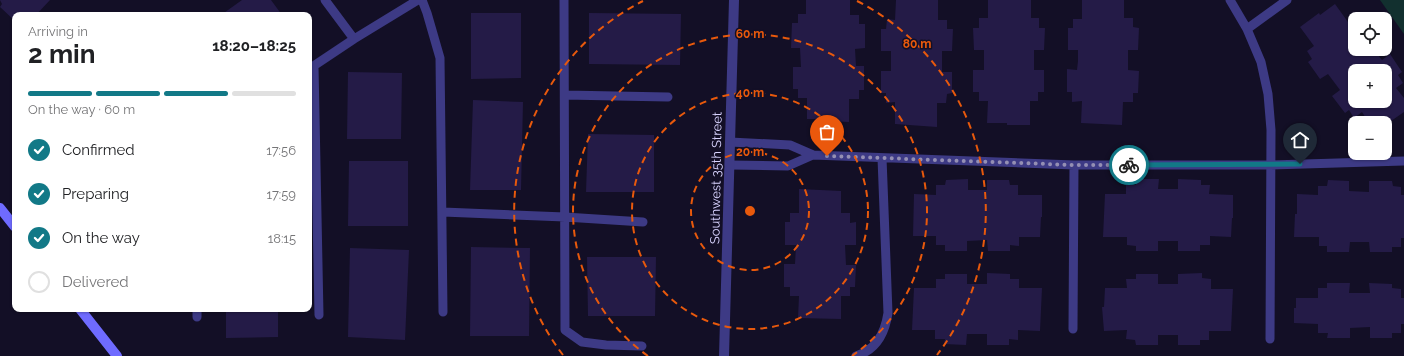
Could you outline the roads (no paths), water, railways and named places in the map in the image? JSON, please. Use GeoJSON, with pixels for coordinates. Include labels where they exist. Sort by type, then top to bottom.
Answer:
{"type":"FeatureCollection","features":[{"type":"Feature","properties":{"kind":"street","name":"Southwest 35th Street"},"geometry":{"type":"LineString","coordinates":[[724,356],[734,0]]}},
{"type":"Feature","properties":{"kind":"street"},"geometry":{"type":"LineString","coordinates":[[0,208],[12,222]]}},
{"type":"Feature","properties":{"kind":"street"},"geometry":{"type":"LineString","coordinates":[[82,312],[117,356]]}},
{"type":"Feature","properties":{"kind":"lane"},"geometry":{"type":"LineString","coordinates":[[326,0],[354,39]]}},
{"type":"Feature","properties":{"kind":"lane"},"geometry":{"type":"LineString","coordinates":[[319,315],[312,68],[354,39],[418,0]]}},
{"type":"Feature","properties":{"kind":"lane"},"geometry":{"type":"LineString","coordinates":[[422,0],[440,58],[443,312]]}},
{"type":"Feature","properties":{"kind":"lane"},"geometry":{"type":"LineString","coordinates":[[564,0],[565,330],[582,342],[606,345],[642,346]]}},
{"type":"Feature","properties":{"kind":"lane"},"geometry":{"type":"LineString","coordinates":[[1230,0],[1247,29],[1261,62],[1268,94],[1271,130],[1270,339]]}},
{"type":"Feature","properties":{"kind":"lane"},"geometry":{"type":"LineString","coordinates":[[1247,29],[1288,0]]}},
{"type":"Feature","properties":{"kind":"lane"},"geometry":{"type":"LineString","coordinates":[[565,95],[668,97]]}},
{"type":"Feature","properties":{"kind":"lane"},"geometry":{"type":"LineString","coordinates":[[730,142],[790,146],[813,155],[1074,165],[1271,165],[1404,161]]}},
{"type":"Feature","properties":{"kind":"lane"},"geometry":{"type":"LineString","coordinates":[[730,165],[788,166],[813,155]]}},
{"type":"Feature","properties":{"kind":"lane"},"geometry":{"type":"LineString","coordinates":[[856,356],[871,348],[880,338],[886,325],[888,313],[882,158]]}},
{"type":"Feature","properties":{"kind":"lane"},"geometry":{"type":"LineString","coordinates":[[1073,329],[1074,165]]}},
{"type":"Feature","properties":{"kind":"lane"},"geometry":{"type":"LineString","coordinates":[[443,212],[642,222]]}}]}
